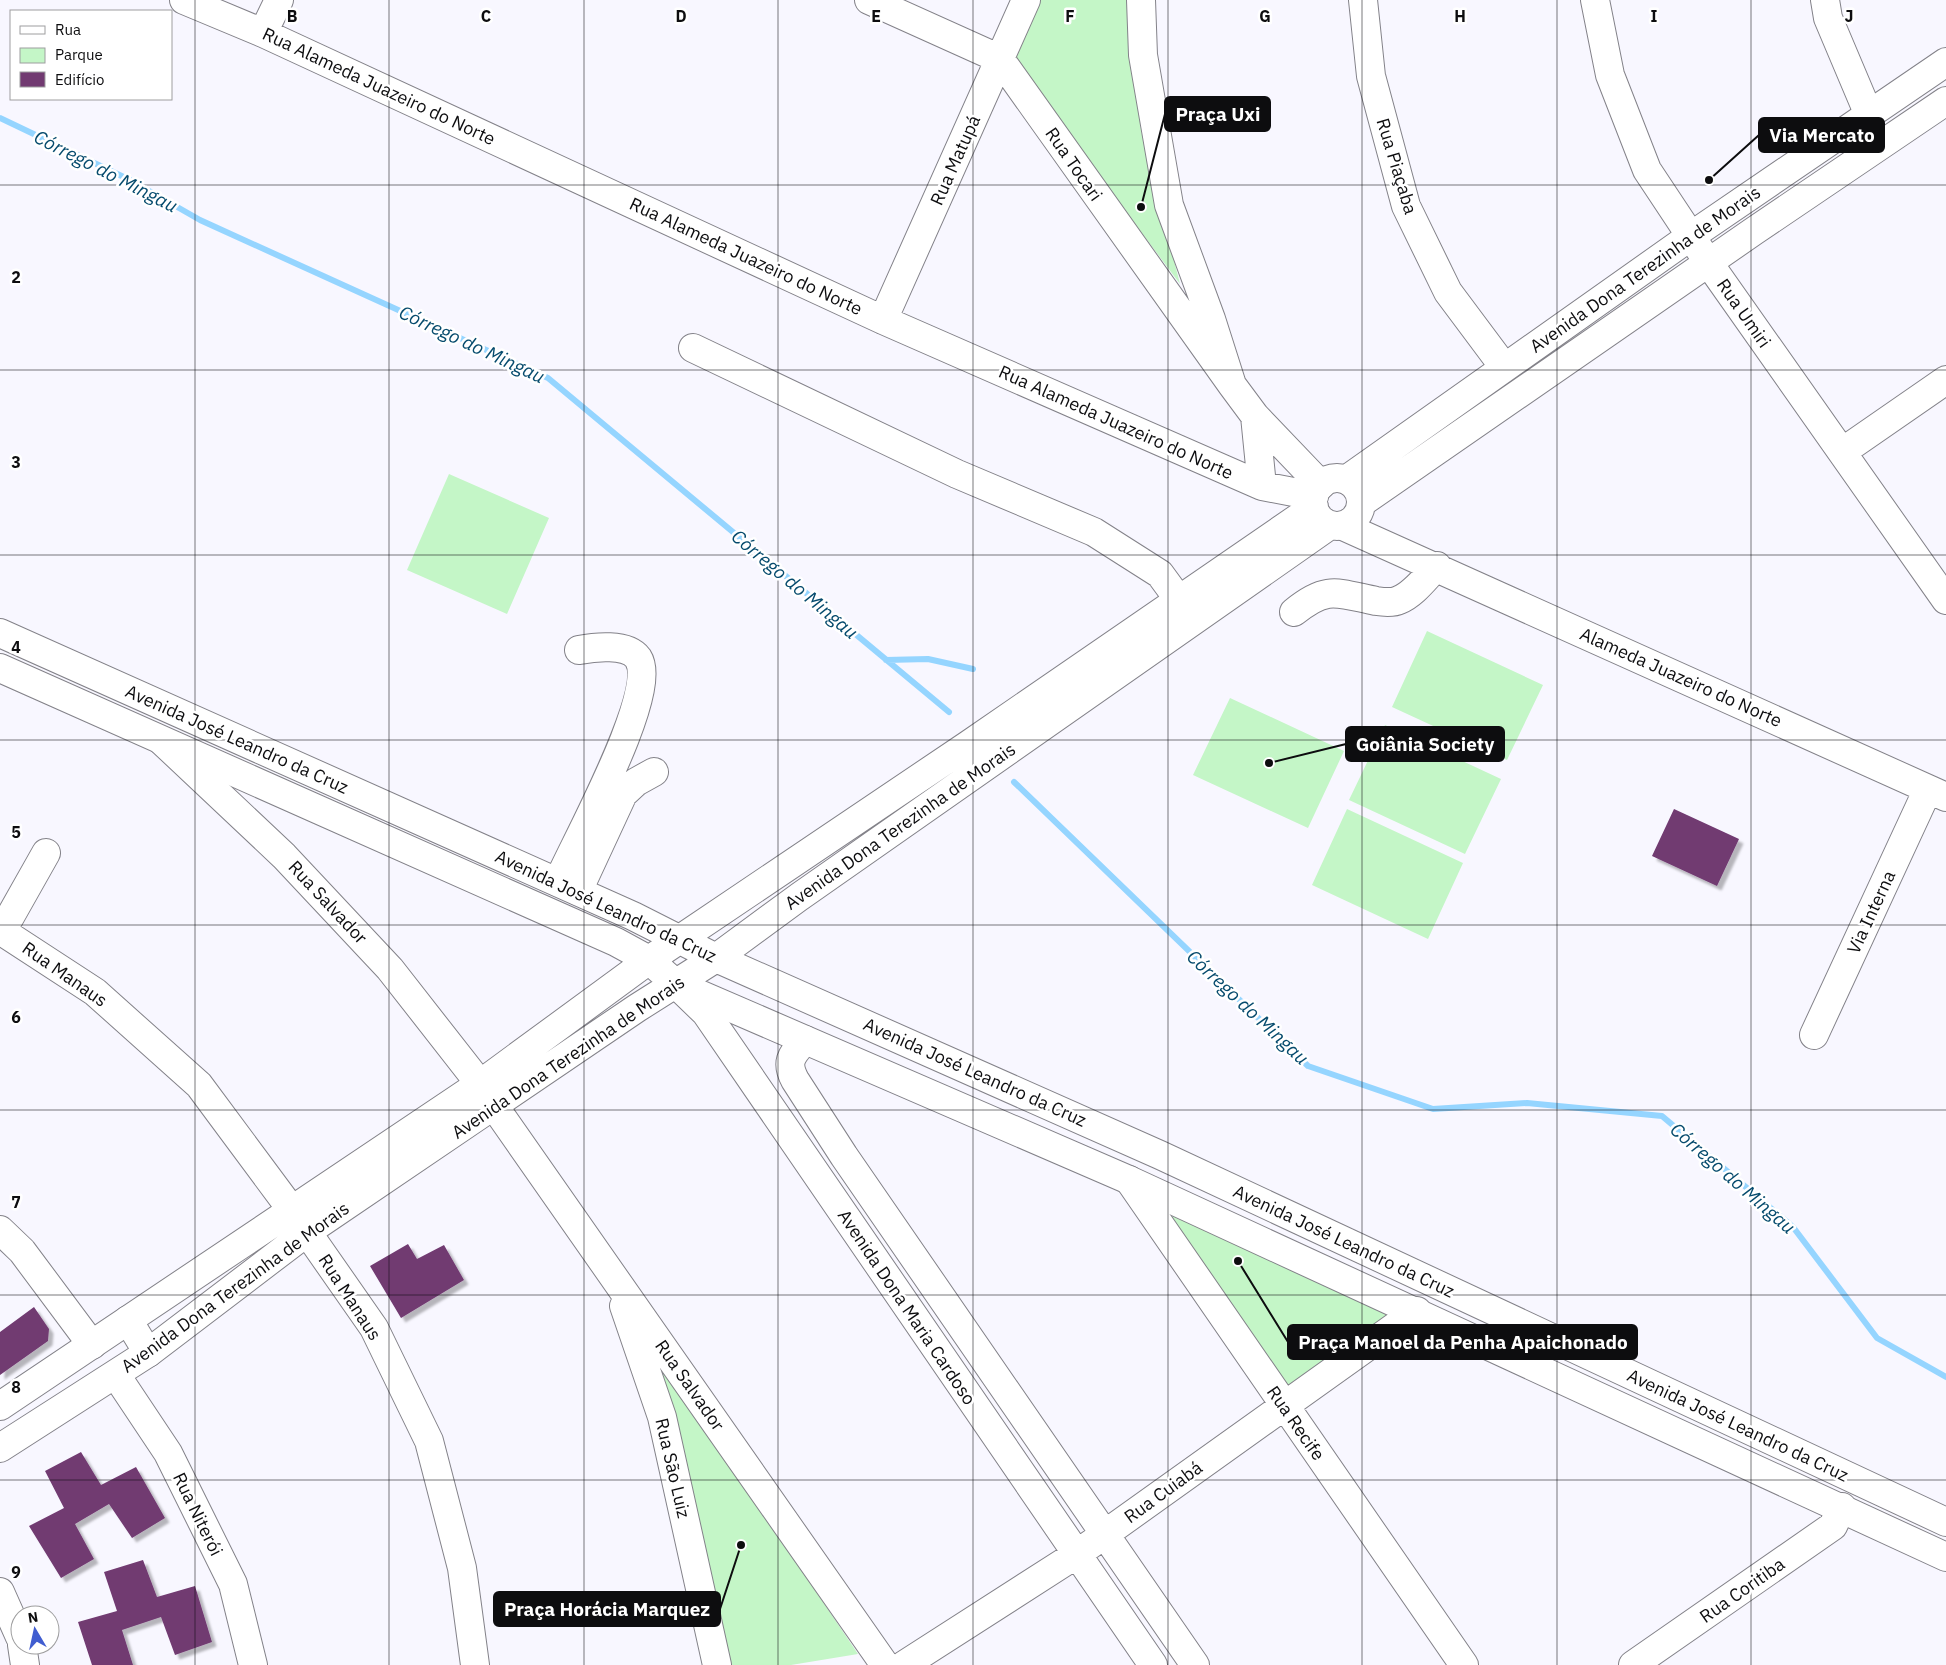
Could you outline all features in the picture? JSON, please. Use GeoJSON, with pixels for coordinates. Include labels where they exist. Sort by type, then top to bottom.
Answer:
{"type":"FeatureCollection","features":[{"type":"Feature","properties":{"kind":"street","name":"Rua Alameda Juazeiro do Norte"},"geometry":{"type":"LineString","coordinates":[[184,0],[264,33],[883,320],[1262,486],[1328,503]]}},
{"type":"Feature","properties":{"kind":"street"},"geometry":{"type":"LineString","coordinates":[[264,33],[279,0]]}},
{"type":"Feature","properties":{"kind":"street"},"geometry":{"type":"LineString","coordinates":[[869,0],[1000,59]]}},
{"type":"Feature","properties":{"kind":"street","name":"Rua Matupá"},"geometry":{"type":"LineString","coordinates":[[883,320],[1026,0]]}},
{"type":"Feature","properties":{"kind":"street"},"geometry":{"type":"LineString","coordinates":[[1141,0],[1143,55],[1169,205],[1211,319],[1232,385]]}},
{"type":"Feature","properties":{"kind":"street","name":"Rua Piaçaba"},"geometry":{"type":"LineString","coordinates":[[1363,0],[1371,76],[1406,206],[1448,292],[1504,367]]}},
{"type":"Feature","properties":{"kind":"street","name":"Rua Umiri"},"geometry":{"type":"LineString","coordinates":[[1595,0],[1610,74],[1648,170],[1708,262],[1946,600]]}},
{"type":"Feature","properties":{"kind":"street"},"geometry":{"type":"LineString","coordinates":[[1825,0],[1828,18],[1869,114]]}},
{"type":"Feature","properties":{"kind":"street","name":"Rua Tocari"},"geometry":{"type":"LineString","coordinates":[[1000,59],[1232,385],[1255,416],[1328,503]]}},
{"type":"Feature","properties":{"kind":"street","name":"Avenida Dona Terezinha de Morais"},"geometry":{"type":"LineString","coordinates":[[0,1406],[292,1209],[637,1008],[716,958],[1328,503],[1504,367],[1691,236],[1946,62]]}},
{"type":"Feature","properties":{"kind":"street","name":"Avenida Dona Terezinha de Morais"},"geometry":{"type":"LineString","coordinates":[[1362,503],[1708,262],[1946,101]]}},
{"type":"Feature","properties":{"kind":"street"},"geometry":{"type":"LineString","coordinates":[[693,348],[957,474],[1094,532],[1160,574],[1179,600]]}},
{"type":"Feature","properties":{"kind":"street"},"geometry":{"type":"LineString","coordinates":[[1842,452],[1946,380]]}},
{"type":"Feature","properties":{"kind":"street"},"geometry":{"type":"LineString","coordinates":[[1255,416],[1262,486]]}},
{"type":"Feature","properties":{"kind":"street","name":"Alameda Juazeiro do Norte"},"geometry":{"type":"LineString","coordinates":[[1328,503],[1358,489],[1362,503],[1376,528],[1427,562]]}},
{"type":"Feature","properties":{"kind":"street","name":"Avenida Dona Terezinha de Morais"},"geometry":{"type":"LineString","coordinates":[[0,1448],[148,1353],[487,1095],[649,960],[1179,600],[1328,503]]}},
{"type":"Feature","properties":{"kind":"street","name":"Alameda Juazeiro do Norte"},"geometry":{"type":"LineString","coordinates":[[1328,503],[1427,562],[1937,793]]}},
{"type":"Feature","properties":{"kind":"street"},"geometry":{"type":"LineString","coordinates":[[1294,612],[1311,598],[1332,592],[1384,602],[1399,601],[1414,589],[1427,562]]}},
{"type":"Feature","properties":{"kind":"street","name":"Avenida José Leandro da Cruz"},"geometry":{"type":"LineString","coordinates":[[0,633],[568,887],[716,958],[1160,1154],[1946,1522]]}},
{"type":"Feature","properties":{"kind":"street"},"geometry":{"type":"LineString","coordinates":[[568,887],[603,791],[630,726],[641,678],[641,667],[637,657],[626,651],[594,648],[579,650]]}},
{"type":"Feature","properties":{"kind":"street","name":"Avenida José Leandro da Cruz"},"geometry":{"type":"LineString","coordinates":[[0,668],[608,938],[649,960]]}},
{"type":"Feature","properties":{"kind":"street","name":"Rua Salvador"},"geometry":{"type":"LineString","coordinates":[[157,737],[284,856],[390,969],[487,1095],[885,1665]]}},
{"type":"Feature","properties":{"kind":"street"},"geometry":{"type":"LineString","coordinates":[[568,887],[623,794],[636,782],[654,772]]}},
{"type":"Feature","properties":{"kind":"street","name":"Via Interna"},"geometry":{"type":"LineString","coordinates":[[1814,1035],[1937,793]]}},
{"type":"Feature","properties":{"kind":"street"},"geometry":{"type":"LineString","coordinates":[[5,924],[46,853]]}},
{"type":"Feature","properties":{"kind":"street","name":"Rua Manaus"},"geometry":{"type":"LineString","coordinates":[[5,924],[95,992],[199,1085],[292,1209],[374,1328],[429,1441],[462,1568],[475,1665]]}},
{"type":"Feature","properties":{"kind":"street","name":"Avenida Dona Maria Cardoso"},"geometry":{"type":"LineString","coordinates":[[649,960],[706,1013],[1153,1665]]}},
{"type":"Feature","properties":{"kind":"street","name":"Avenida José Leandro da Cruz"},"geometry":{"type":"LineString","coordinates":[[676,984],[1129,1180],[1842,1507],[1946,1557]]}},
{"type":"Feature","properties":{"kind":"street","name":"Avenida Dona Maria Cardoso"},"geometry":{"type":"LineString","coordinates":[[805,1040],[790,1063],[790,1070],[795,1080],[844,1156],[1195,1665]]}},
{"type":"Feature","properties":{"kind":"street","name":"Rua Recife"},"geometry":{"type":"LineString","coordinates":[[1129,1180],[1464,1665]]}},
{"type":"Feature","properties":{"kind":"street"},"geometry":{"type":"LineString","coordinates":[[0,1230],[22,1251],[92,1345]]}},
{"type":"Feature","properties":{"kind":"street","name":"Rua São Luiz"},"geometry":{"type":"LineString","coordinates":[[614,1276],[662,1417],[717,1665]]}},
{"type":"Feature","properties":{"kind":"street","name":"Rua Cuiabá"},"geometry":{"type":"LineString","coordinates":[[904,1665],[1077,1554],[1417,1311]]}},
{"type":"Feature","properties":{"kind":"street"},"geometry":{"type":"LineString","coordinates":[[128,1320],[148,1353]]}},
{"type":"Feature","properties":{"kind":"street","name":"Rua Niterói"},"geometry":{"type":"LineString","coordinates":[[116,1374],[168,1453],[233,1584],[252,1665]]}},
{"type":"Feature","properties":{"kind":"street","name":"Rua Coritiba"},"geometry":{"type":"LineString","coordinates":[[1633,1665],[1833,1526],[1842,1507]]}},
{"type":"Feature","properties":{"kind":"street"},"geometry":{"type":"LineString","coordinates":[[0,1592],[10,1614]]}},
{"type":"Feature","properties":{"kind":"green space"},"geometry":{"type":"Polygon","coordinates":[[[1037,0],[1129,0],[1141,131],[1180,284],[1010,57],[1037,0]]]}},
{"type":"Feature","properties":{"kind":"green space"},"geometry":{"type":"Polygon","coordinates":[[[449,474],[549,518],[507,614],[407,570],[449,474]]]}},
{"type":"Feature","properties":{"kind":"green space"},"geometry":{"type":"Polygon","coordinates":[[[1427,631],[1543,685],[1507,760],[1392,707],[1427,631]]]}},
{"type":"Feature","properties":{"kind":"green space"},"geometry":{"type":"Polygon","coordinates":[[[1230,698],[1344,751],[1308,828],[1193,775],[1230,698]]]}},
{"type":"Feature","properties":{"kind":"green space"},"geometry":{"type":"Polygon","coordinates":[[[1385,725],[1501,779],[1465,854],[1349,800],[1385,725]]]}},
{"type":"Feature","properties":{"kind":"green space"},"geometry":{"type":"Polygon","coordinates":[[[1347,809],[1463,863],[1428,939],[1312,885],[1347,809]]]}},
{"type":"Feature","properties":{"kind":"green space"},"geometry":{"type":"Polygon","coordinates":[[[1160,1208],[1400,1314],[1281,1390],[1160,1208]]]}},
{"type":"Feature","properties":{"kind":"green space"},"geometry":{"type":"Polygon","coordinates":[[[634,1321],[858,1654],[791,1665],[722,1665],[634,1321]]]}},
{"type":"Feature","properties":{"kind":"building"},"geometry":{"type":"Polygon","coordinates":[[[1674,809],[1739,839],[1717,886],[1652,856],[1674,809]]]}},
{"type":"Feature","properties":{"kind":"building"},"geometry":{"type":"Polygon","coordinates":[[[408,1244],[417,1259],[444,1245],[464,1280],[401,1318],[370,1266],[408,1244]]]}},
{"type":"Feature","properties":{"kind":"building"},"geometry":{"type":"Polygon","coordinates":[[[34,1307],[49,1329],[48,1341],[0,1375],[0,1332],[34,1307]]]}},
{"type":"Feature","properties":{"kind":"building"},"geometry":{"type":"Polygon","coordinates":[[[81,1452],[101,1485],[136,1467],[165,1518],[132,1538],[109,1504],[75,1524],[94,1559],[61,1578],[29,1526],[64,1508],[45,1471],[81,1452]]]}},
{"type":"Feature","properties":{"kind":"building"},"geometry":{"type":"Polygon","coordinates":[[[143,1560],[157,1597],[195,1586],[212,1642],[175,1655],[161,1617],[122,1630],[133,1665],[92,1665],[78,1622],[117,1611],[104,1572],[143,1560]]]}},
{"type":"Feature","properties":{"kind":"waterway","name":"Córrego do Mingau"},"geometry":{"type":"LineString","coordinates":[[0,118],[130,180],[200,220],[548,378],[949,712]]}},
{"type":"Feature","properties":{"kind":"waterway","name":"Córrego do Mingau"},"geometry":{"type":"LineString","coordinates":[[886,660],[928,659],[973,669]]}},
{"type":"Feature","properties":{"kind":"waterway","name":"Córrego do Mingau"},"geometry":{"type":"LineString","coordinates":[[1014,782],[1308,1066],[1433,1109],[1527,1103],[1662,1116],[1793,1227],[1877,1338],[1946,1377]]}},
{"type":"Feature","properties":{"kind":"place","name":"Via Mercato"},"geometry":{"type":"Point","coordinates":[1709,180]}},
{"type":"Feature","properties":{"kind":"place","name":"Praça Uxi"},"geometry":{"type":"Point","coordinates":[1141,207]}},
{"type":"Feature","properties":{"kind":"place","name":"Goiânia Society"},"geometry":{"type":"Point","coordinates":[1269,763]}},
{"type":"Feature","properties":{"kind":"place","name":"Praça Manoel da Penha Apaichonado"},"geometry":{"type":"Point","coordinates":[1238,1261]}},
{"type":"Feature","properties":{"kind":"place","name":"Praça Horácia Marquez"},"geometry":{"type":"Point","coordinates":[741,1545]}}]}
